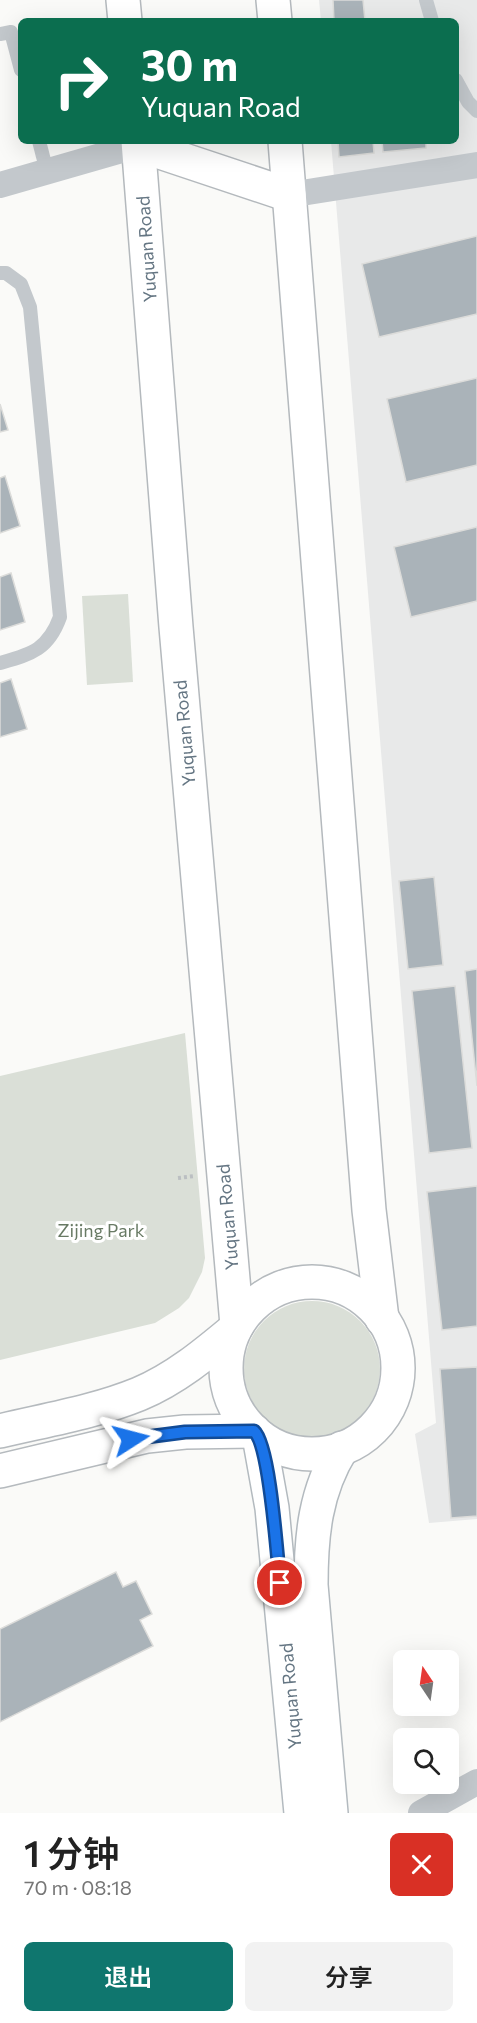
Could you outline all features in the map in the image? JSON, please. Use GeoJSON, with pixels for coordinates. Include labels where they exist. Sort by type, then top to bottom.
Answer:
{"type":"FeatureCollection","features":[{"type":"Feature","properties":{"kind":"main road"},"geometry":{"type":"LineString","coordinates":[[123,0],[126,18]]}},
{"type":"Feature","properties":{"kind":"main road"},"geometry":{"type":"LineString","coordinates":[[273,0],[275,18]]}},
{"type":"Feature","properties":{"kind":"main road","name":"Yuquan Road"},"geometry":{"type":"LineString","coordinates":[[139,144],[176,627],[236,1327]]}},
{"type":"Feature","properties":{"kind":"main road"},"geometry":{"type":"LineString","coordinates":[[142,144],[289,195]]}},
{"type":"Feature","properties":{"kind":"main road"},"geometry":{"type":"LineString","coordinates":[[236,1327],[225,1364],[227,1384],[233,1404],[256,1434],[275,1446],[294,1452],[314,1454],[342,1448],[369,1432],[381,1419],[396,1387],[397,1352],[382,1319],[368,1199],[285,144]]}},
{"type":"Feature","properties":{"kind":"main road"},"geometry":{"type":"LineString","coordinates":[[0,1431],[90,1409],[139,1394],[190,1365],[236,1327],[257,1301],[270,1292],[300,1283],[332,1284],[346,1289],[360,1297],[382,1319]]}},
{"type":"Feature","properties":{"kind":"main road"},"geometry":{"type":"LineString","coordinates":[[0,1471],[147,1436],[185,1432],[256,1434]]}},
{"type":"Feature","properties":{"kind":"main road","name":"Yuquan Road"},"geometry":{"type":"LineString","coordinates":[[256,1434],[273,1518],[301,1813]]}},
{"type":"Feature","properties":{"kind":"main road","name":"Yuquan Road"},"geometry":{"type":"LineString","coordinates":[[331,1813],[311,1585],[311,1558],[316,1506],[324,1480],[342,1448]]}},
{"type":"Feature","properties":{"kind":"street"},"geometry":{"type":"LineString","coordinates":[[0,185],[136,144]]}},
{"type":"Feature","properties":{"kind":"street"},"geometry":{"type":"LineString","coordinates":[[289,195],[477,165]]}},
{"type":"Feature","properties":{"kind":"street"},"geometry":{"type":"LineString","coordinates":[[421,1813],[477,1782]]}},
{"type":"Feature","properties":{"kind":"lane"},"geometry":{"type":"LineString","coordinates":[[426,0],[431,18]]}},
{"type":"Feature","properties":{"kind":"lane"},"geometry":{"type":"LineString","coordinates":[[0,34],[11,32],[18,59]]}},
{"type":"Feature","properties":{"kind":"lane"},"geometry":{"type":"LineString","coordinates":[[459,86],[468,102],[477,111]]}},
{"type":"Feature","properties":{"kind":"lane"},"geometry":{"type":"LineString","coordinates":[[40,144],[47,172]]}},
{"type":"Feature","properties":{"kind":"lane"},"geometry":{"type":"LineString","coordinates":[[0,273],[6,273],[21,284],[30,307],[60,616],[51,637],[33,653],[0,663]]}},
{"type":"Feature","properties":{"kind":"shaded area"},"geometry":{"type":"Polygon","coordinates":[[[319,0],[477,0],[477,1519],[429,1523],[415,1434],[436,1423],[331,144],[459,144],[459,18],[321,18],[319,0]]]}},
{"type":"Feature","properties":{"kind":"green space"},"geometry":{"type":"Polygon","coordinates":[[[128,594],[133,682],[87,685],[82,596],[128,594]]]}},
{"type":"Feature","properties":{"kind":"green space","name":"Zijing Park"},"geometry":{"type":"Polygon","coordinates":[[[185,1033],[205,1258],[202,1272],[189,1298],[179,1308],[155,1323],[0,1360],[0,1076],[185,1033]]]}},
{"type":"Feature","properties":{"kind":"green space"},"geometry":{"type":"Polygon","coordinates":[[[312,1301],[338,1307],[360,1321],[374,1343],[380,1369],[374,1395],[360,1417],[338,1431],[312,1437],[286,1431],[264,1417],[250,1395],[244,1369],[250,1343],[264,1321],[286,1307],[312,1301]]]}},
{"type":"Feature","properties":{"kind":"building"},"geometry":{"type":"Polygon","coordinates":[[[333,0],[363,0],[365,18],[334,18],[333,0]]]}},
{"type":"Feature","properties":{"kind":"building"},"geometry":{"type":"Polygon","coordinates":[[[338,144],[373,144],[374,153],[339,157],[338,144]]]}},
{"type":"Feature","properties":{"kind":"building"},"geometry":{"type":"Polygon","coordinates":[[[382,144],[426,144],[426,148],[383,152],[382,144]]]}},
{"type":"Feature","properties":{"kind":"building"},"geometry":{"type":"Polygon","coordinates":[[[477,236],[477,314],[379,337],[362,264],[477,236]]]}},
{"type":"Feature","properties":{"kind":"building"},"geometry":{"type":"Polygon","coordinates":[[[477,378],[477,465],[406,482],[387,399],[477,378]]]}},
{"type":"Feature","properties":{"kind":"building"},"geometry":{"type":"Polygon","coordinates":[[[0,404],[8,430],[0,432],[0,404]]]}},
{"type":"Feature","properties":{"kind":"building"},"geometry":{"type":"Polygon","coordinates":[[[5,476],[20,526],[0,533],[0,478],[5,476]]]}},
{"type":"Feature","properties":{"kind":"building"},"geometry":{"type":"Polygon","coordinates":[[[477,527],[477,601],[411,617],[394,547],[477,527]]]}},
{"type":"Feature","properties":{"kind":"building"},"geometry":{"type":"Polygon","coordinates":[[[11,573],[25,622],[0,630],[0,577],[11,573]]]}},
{"type":"Feature","properties":{"kind":"building"},"geometry":{"type":"Polygon","coordinates":[[[11,679],[27,729],[0,737],[0,683],[11,679]]]}},
{"type":"Feature","properties":{"kind":"building"},"geometry":{"type":"Polygon","coordinates":[[[434,877],[443,965],[408,969],[399,881],[434,877]]]}},
{"type":"Feature","properties":{"kind":"building"},"geometry":{"type":"Polygon","coordinates":[[[477,969],[477,1086],[465,971],[477,969]]]}},
{"type":"Feature","properties":{"kind":"building"},"geometry":{"type":"Polygon","coordinates":[[[455,986],[472,1148],[429,1153],[412,991],[455,986]]]}},
{"type":"Feature","properties":{"kind":"building"},"geometry":{"type":"Polygon","coordinates":[[[477,1186],[477,1326],[442,1330],[427,1192],[477,1186]]]}},
{"type":"Feature","properties":{"kind":"building"},"geometry":{"type":"Polygon","coordinates":[[[477,1367],[477,1516],[451,1518],[440,1369],[477,1367]]]}},
{"type":"Feature","properties":{"kind":"building"},"geometry":{"type":"Polygon","coordinates":[[[116,1572],[123,1587],[136,1581],[152,1614],[140,1620],[153,1646],[0,1722],[0,1629],[116,1572]]]}},
{"type":"Feature","properties":{"kind":"route"},"geometry":{"type":"LineString","coordinates":[[131,1439],[185,1432],[254,1431],[259,1436],[268,1477],[280,1583]]}}]}
